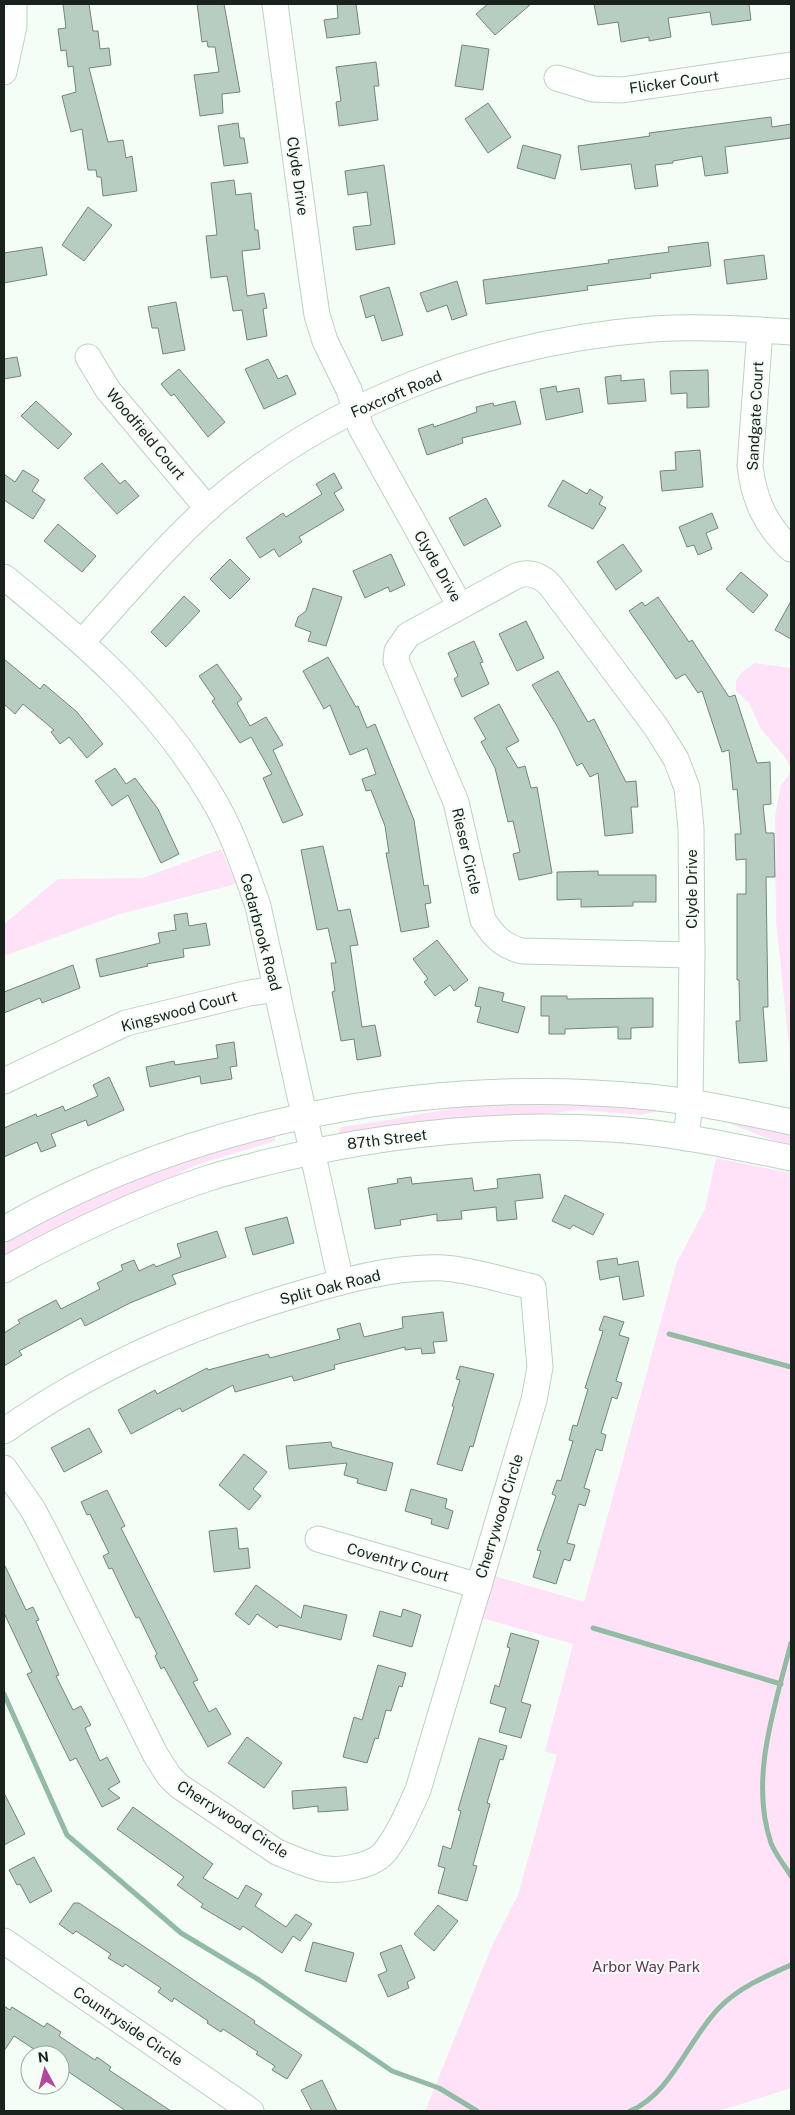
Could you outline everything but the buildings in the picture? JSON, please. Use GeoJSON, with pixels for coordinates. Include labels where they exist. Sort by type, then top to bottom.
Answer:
{"type":"FeatureCollection","features":[{"type":"Feature","properties":{"kind":"street"},"geometry":{"type":"LineString","coordinates":[[4,72],[14,26],[14,4]]}},
{"type":"Feature","properties":{"kind":"street","name":"Clyde Drive"},"geometry":{"type":"LineString","coordinates":[[275,4],[317,315],[325,341],[349,390],[361,428],[460,606],[524,573],[545,580],[665,740],[676,759],[687,788],[691,828],[692,955],[690,1102],[686,1138]]}},
{"type":"Feature","properties":{"kind":"street","name":"Flicker Court"},"geometry":{"type":"LineString","coordinates":[[557,78],[593,88],[622,90],[791,65]]}},
{"type":"Feature","properties":{"kind":"street","name":"Foxcroft Road"},"geometry":{"type":"LineString","coordinates":[[82,642],[172,542],[208,508],[267,464],[356,410],[378,399],[456,369],[545,344],[654,329],[710,327],[791,332]]}},
{"type":"Feature","properties":{"kind":"street","name":"Sandgate Court"},"geometry":{"type":"LineString","coordinates":[[760,330],[750,457],[752,482],[761,511],[774,532],[791,549]]}},
{"type":"Feature","properties":{"kind":"street","name":"Woodfield Court"},"geometry":{"type":"LineString","coordinates":[[88,357],[108,390],[208,508]]}},
{"type":"Feature","properties":{"kind":"street","name":"Cedarbrook Road"},"geometry":{"type":"LineString","coordinates":[[4,577],[97,655],[155,716],[197,773],[217,806],[243,864],[258,906],[341,1282]]}},
{"type":"Feature","properties":{"kind":"street","name":"Rieser Circle"},"geometry":{"type":"LineString","coordinates":[[460,606],[408,635],[397,651],[396,661],[452,793],[483,920],[491,932],[508,948],[522,951],[692,955]]}},
{"type":"Feature","properties":{"kind":"street","name":"Kingswood Court"},"geometry":{"type":"LineString","coordinates":[[4,1081],[126,1023],[249,993],[277,989]]}},
{"type":"Feature","properties":{"kind":"street"},"geometry":{"type":"LineString","coordinates":[[4,1228],[97,1183],[205,1143],[304,1116],[448,1096],[535,1092],[603,1094],[690,1102],[791,1122]]}},
{"type":"Feature","properties":{"kind":"street","name":"87th Street"},"geometry":{"type":"LineString","coordinates":[[4,1270],[46,1247],[148,1201],[210,1177],[312,1151],[452,1132],[540,1127],[611,1128],[686,1138],[791,1158]]}},
{"type":"Feature","properties":{"kind":"street","name":"Split Oak Road"},"geometry":{"type":"LineString","coordinates":[[4,1431],[36,1408],[103,1370],[169,1338],[234,1314],[341,1282],[390,1273],[442,1268],[533,1287],[539,1376],[523,1436]]}},
{"type":"Feature","properties":{"kind":"street","name":"Cherrywood Circle"},"geometry":{"type":"LineString","coordinates":[[4,1468],[32,1508],[46,1534],[155,1754],[169,1776],[192,1796],[277,1852],[322,1868],[352,1867],[370,1862],[382,1854],[408,1813],[418,1790],[523,1436]]}},
{"type":"Feature","properties":{"kind":"street","name":"Coventry Court"},"geometry":{"type":"LineString","coordinates":[[318,1539],[479,1586]]}},
{"type":"Feature","properties":{"kind":"street","name":"Countryside Circle"},"geometry":{"type":"LineString","coordinates":[[4,1941],[251,2111]]}},
{"type":"Feature","properties":{"kind":"green space"},"geometry":{"type":"Polygon","coordinates":[[[755,663],[791,668],[791,768],[784,756],[761,729],[749,703],[736,691],[736,681],[742,672],[755,663]]]}},
{"type":"Feature","properties":{"kind":"green space"},"geometry":{"type":"Polygon","coordinates":[[[791,768],[791,1109],[789,1047],[776,920],[775,816],[781,785],[789,775],[791,768]]]}},
{"type":"Feature","properties":{"kind":"green space"},"geometry":{"type":"Polygon","coordinates":[[[221,849],[236,884],[120,914],[4,956],[4,924],[58,879],[143,878],[221,849]]]}},
{"type":"Feature","properties":{"kind":"green space"},"geometry":{"type":"Polygon","coordinates":[[[492,1103],[623,1105],[659,1111],[641,1115],[581,1110],[338,1134],[341,1127],[492,1103]]]}},
{"type":"Feature","properties":{"kind":"green space"},"geometry":{"type":"Polygon","coordinates":[[[720,1120],[791,1132],[791,1147],[720,1120]]]}},
{"type":"Feature","properties":{"kind":"green space"},"geometry":{"type":"Polygon","coordinates":[[[275,1135],[275,1141],[196,1165],[4,1258],[4,1240],[95,1195],[200,1155],[275,1135]]]}},
{"type":"Feature","properties":{"kind":"green space","name":"Arbor Way Park"},"geometry":{"type":"Polygon","coordinates":[[[716,1158],[791,1173],[791,2088],[719,2111],[425,2111],[492,1946],[518,1895],[557,1755],[545,1751],[573,1644],[482,1618],[495,1576],[584,1602],[677,1262],[705,1209],[716,1158]]]}},
{"type":"Feature","properties":{"kind":"waterway"},"geometry":{"type":"LineString","coordinates":[[669,1334],[791,1367]]}},
{"type":"Feature","properties":{"kind":"waterway"},"geometry":{"type":"LineString","coordinates":[[593,1628],[781,1684]]}},
{"type":"Feature","properties":{"kind":"waterway"},"geometry":{"type":"LineString","coordinates":[[791,1643],[772,1717],[763,1768],[765,1819],[771,1843],[791,1876]]}},
{"type":"Feature","properties":{"kind":"waterway"},"geometry":{"type":"LineString","coordinates":[[4,1694],[67,1835],[181,1933],[259,1980],[392,2071],[439,2088],[477,2111]]}},
{"type":"Feature","properties":{"kind":"waterway"},"geometry":{"type":"LineString","coordinates":[[630,2111],[644,2103],[657,2092],[719,2008],[735,1994],[753,1983],[791,1965]]}}]}
